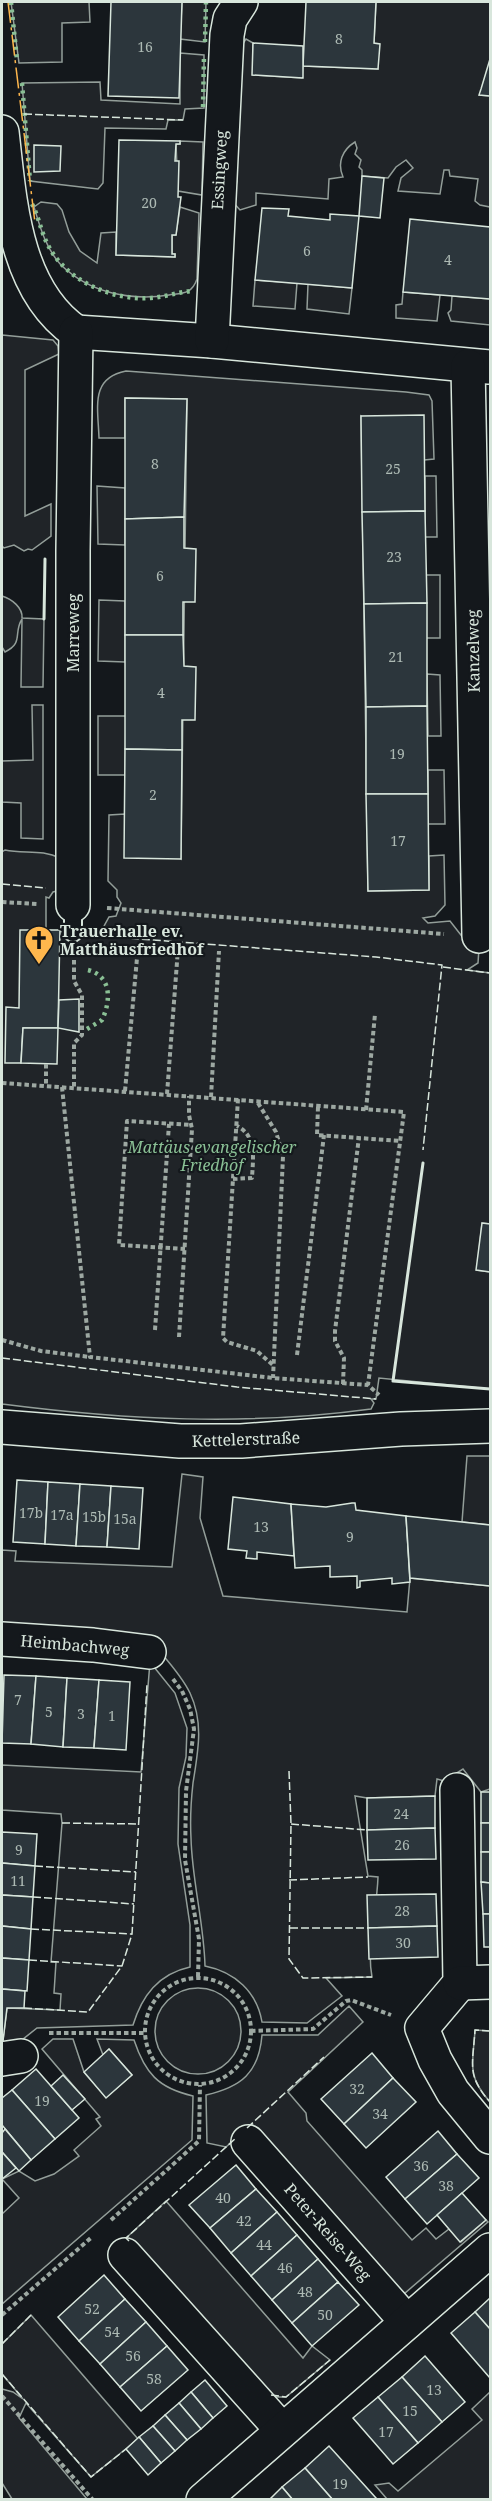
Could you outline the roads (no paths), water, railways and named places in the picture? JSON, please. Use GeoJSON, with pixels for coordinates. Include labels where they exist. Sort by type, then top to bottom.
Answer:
{"type":"FeatureCollection","features":[{"type":"Feature","properties":{"kind":"street","name":"Essingweg"},"geometry":{"type":"LineString","coordinates":[[212,341],[227,35],[230,19],[241,2]]}},
{"type":"Feature","properties":{"kind":"street"},"geometry":{"type":"LineString","coordinates":[[2,132],[19,238],[30,276],[46,304],[60,320],[76,332],[212,341],[479,367]]}},
{"type":"Feature","properties":{"kind":"street","name":"Marreweg"},"geometry":{"type":"LineString","coordinates":[[73,919],[73,550],[76,332]]}},
{"type":"Feature","properties":{"kind":"street","name":"Kanzelweg"},"geometry":{"type":"LineString","coordinates":[[479,367],[479,936]]}},
{"type":"Feature","properties":{"kind":"street","name":"Kettelerstraße"},"geometry":{"type":"LineString","coordinates":[[2,1427],[180,1441],[241,1441],[401,1429],[490,1426]]}},
{"type":"Feature","properties":{"kind":"street","name":"Heimbachweg"},"geometry":{"type":"LineString","coordinates":[[2,1639],[93,1645],[149,1652]]}},
{"type":"Feature","properties":{"kind":"street"},"geometry":{"type":"LineString","coordinates":[[457,1790],[475,1982],[422,2028],[435,2060],[453,2092],[490,2137]]}},
{"type":"Feature","properties":{"kind":"street","name":"Peter-Reise-Weg"},"geometry":{"type":"LineString","coordinates":[[248,2142],[407,2322]]}},
{"type":"Feature","properties":{"kind":"street"},"geometry":{"type":"LineString","coordinates":[[202,2499],[490,2250]]}},
{"type":"Feature","properties":{"kind":"street"},"geometry":{"type":"LineString","coordinates":[[125,2255],[282,2430]]}},
{"type":"Feature","properties":{"kind":"place","name":"Trauerhalle ev. Matthäusfriedhof"},"geometry":{"type":"Point","coordinates":[39,966]}},
{"type":"Feature","properties":{"kind":"park label","name":"Mattäus evangelischer Friedhof"},"geometry":{"type":"Point","coordinates":[212,1156]}}]}
